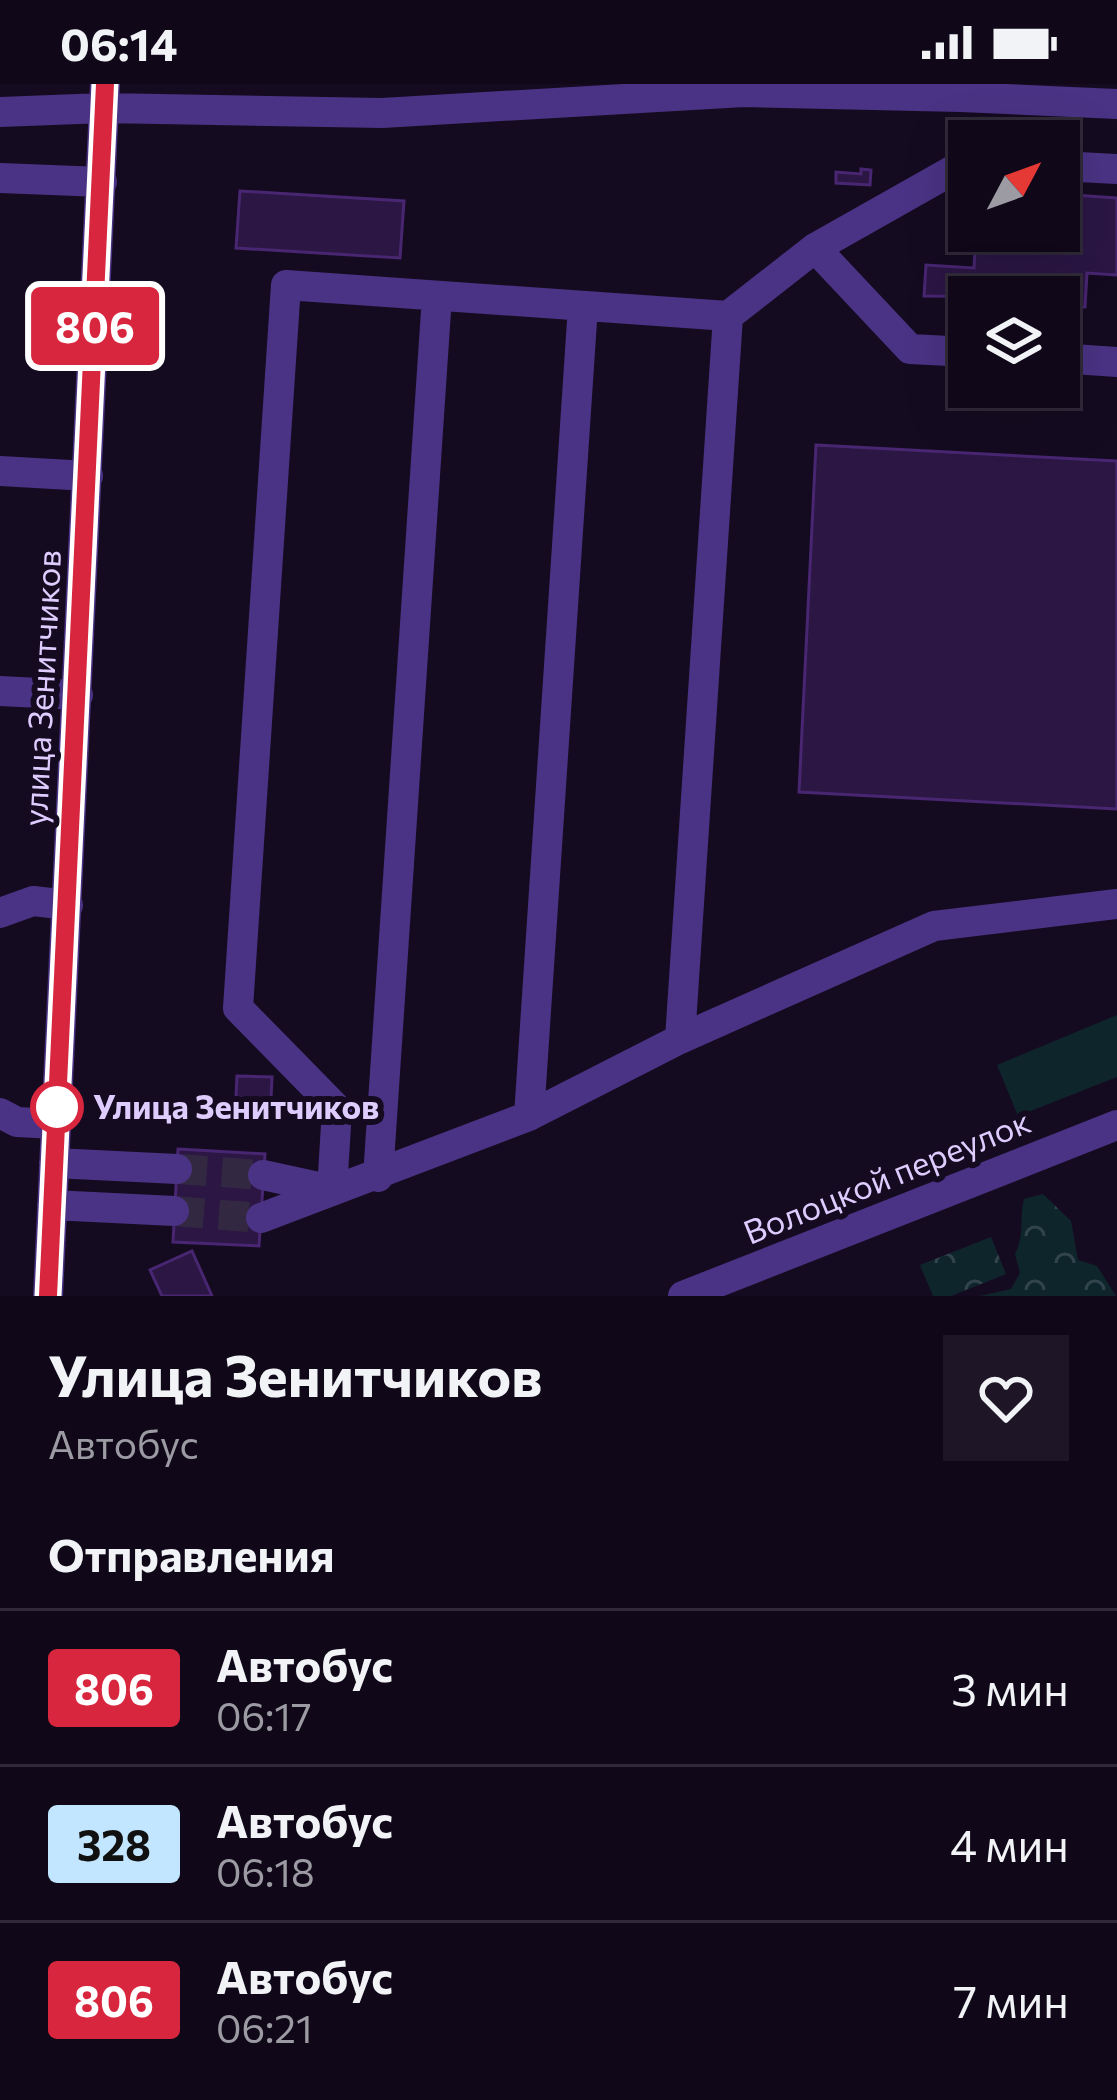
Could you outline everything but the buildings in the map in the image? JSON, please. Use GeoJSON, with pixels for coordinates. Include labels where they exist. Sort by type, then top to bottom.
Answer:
{"type":"FeatureCollection","features":[{"type":"Feature","properties":{"kind":"street"},"geometry":{"type":"LineString","coordinates":[[0,112],[104,96],[382,113],[744,92],[961,90],[1117,104]]}},
{"type":"Feature","properties":{"kind":"street","name":"улица Зенитчиков"},"geometry":{"type":"LineString","coordinates":[[48,1296],[104,96]]}},
{"type":"Feature","properties":{"kind":"street"},"geometry":{"type":"LineString","coordinates":[[1080,167],[1117,169]]}},
{"type":"Feature","properties":{"kind":"street"},"geometry":{"type":"LineString","coordinates":[[332,1190],[337,1108],[238,1008],[286,285],[728,316],[814,248],[948,173]]}},
{"type":"Feature","properties":{"kind":"street"},"geometry":{"type":"LineString","coordinates":[[0,178],[102,182]]}},
{"type":"Feature","properties":{"kind":"street"},"geometry":{"type":"LineString","coordinates":[[814,248],[910,349],[948,351]]}},
{"type":"Feature","properties":{"kind":"street"},"geometry":{"type":"LineString","coordinates":[[378,1178],[437,296]]}},
{"type":"Feature","properties":{"kind":"street"},"geometry":{"type":"LineString","coordinates":[[529,1116],[583,306]]}},
{"type":"Feature","properties":{"kind":"street"},"geometry":{"type":"LineString","coordinates":[[680,1039],[728,316]]}},
{"type":"Feature","properties":{"kind":"street"},"geometry":{"type":"LineString","coordinates":[[1080,359],[1117,362]]}},
{"type":"Feature","properties":{"kind":"street"},"geometry":{"type":"LineString","coordinates":[[0,471],[88,476]]}},
{"type":"Feature","properties":{"kind":"street"},"geometry":{"type":"LineString","coordinates":[[0,691],[78,694]]}},
{"type":"Feature","properties":{"kind":"street"},"geometry":{"type":"LineString","coordinates":[[0,914],[33,901],[68,905]]}},
{"type":"Feature","properties":{"kind":"street"},"geometry":{"type":"LineString","coordinates":[[261,1218],[378,1178],[529,1116],[680,1039],[934,926],[1117,904]]}},
{"type":"Feature","properties":{"kind":"street"},"geometry":{"type":"LineString","coordinates":[[0,1113],[17,1122],[56,1124]]}},
{"type":"Feature","properties":{"kind":"street","name":"Волоцкой переулок"},"geometry":{"type":"LineString","coordinates":[[683,1296],[1116,1129]]}},
{"type":"Feature","properties":{"kind":"street"},"geometry":{"type":"LineString","coordinates":[[54,1163],[177,1169]]}},
{"type":"Feature","properties":{"kind":"street"},"geometry":{"type":"LineString","coordinates":[[263,1175],[332,1190]]}},
{"type":"Feature","properties":{"kind":"street"},"geometry":{"type":"LineString","coordinates":[[52,1205],[174,1211]]}},
{"type":"Feature","properties":{"kind":"green space"},"geometry":{"type":"Polygon","coordinates":[[[1117,1015],[1117,1077],[1018,1116],[997,1065],[1117,1015]]]}},
{"type":"Feature","properties":{"kind":"green space"},"geometry":{"type":"Polygon","coordinates":[[[1043,1194],[1071,1221],[1078,1260],[1097,1266],[1116,1296],[980,1296],[1011,1289],[1020,1273],[1015,1254],[1024,1199],[1043,1194]]]}},
{"type":"Feature","properties":{"kind":"green space"},"geometry":{"type":"Polygon","coordinates":[[[991,1237],[1006,1274],[951,1296],[933,1296],[920,1265],[991,1237]]]}},
{"type":"Feature","properties":{"kind":"tunnel"},"geometry":{"type":"LineString","coordinates":[[177,1169],[263,1175]]}},
{"type":"Feature","properties":{"kind":"tunnel"},"geometry":{"type":"LineString","coordinates":[[174,1211],[261,1218]]}},
{"type":"Feature","properties":{"kind":"bus line","name":"806"},"geometry":{"type":"LineString","coordinates":[[48,1296],[105,84]]}},
{"type":"Feature","properties":{"kind":"place","name":"Улица Зенитчиков"},"geometry":{"type":"Point","coordinates":[57,1107]}}]}
